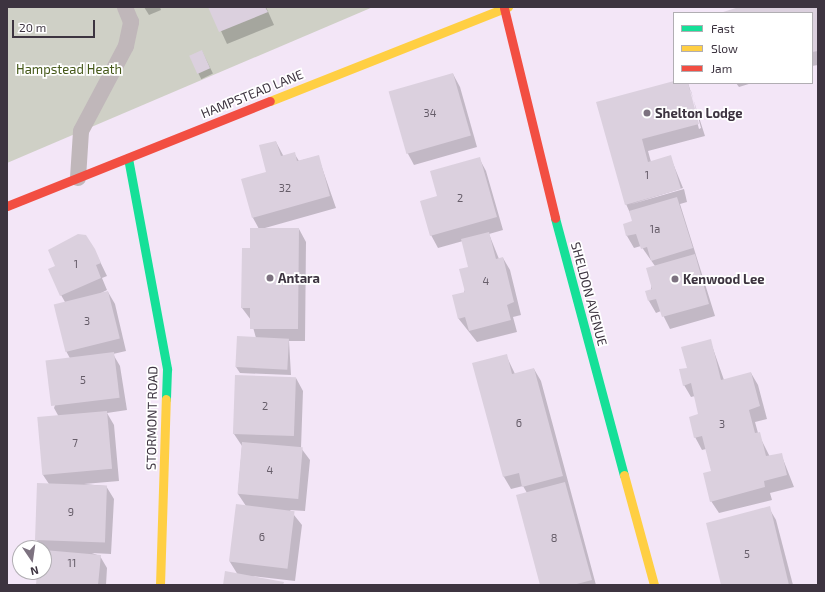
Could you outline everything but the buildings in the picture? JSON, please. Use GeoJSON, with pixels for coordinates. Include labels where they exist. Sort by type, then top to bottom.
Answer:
{"type":"FeatureCollection","features":[{"type":"Feature","properties":{"kind":"street","name":"HAMPSTEAD LANE"},"geometry":{"type":"LineString","coordinates":[[7,206],[506,8]]}},
{"type":"Feature","properties":{"kind":"street","name":"SHELDON AVENUE"},"geometry":{"type":"LineString","coordinates":[[506,8],[547,190],[654,585]]}},
{"type":"Feature","properties":{"kind":"street","name":"STORMONT ROAD"},"geometry":{"type":"LineString","coordinates":[[128,158],[167,369],[160,585]]}},
{"type":"Feature","properties":{"kind":"lane"},"geometry":{"type":"LineString","coordinates":[[78,178],[81,131],[126,46],[131,22],[125,7]]}},
{"type":"Feature","properties":{"kind":"green space","name":"Hampstead Heath"},"geometry":{"type":"Polygon","coordinates":[[[7,7],[373,7],[7,163],[7,7]]]}},
{"type":"Feature","properties":{"kind":"traffic: fast"},"geometry":{"type":"LineString","coordinates":[[128,158],[167,369],[166,399]]}},
{"type":"Feature","properties":{"kind":"traffic: fast"},"geometry":{"type":"LineString","coordinates":[[555,218],[624,475]]}},
{"type":"Feature","properties":{"kind":"traffic: slow"},"geometry":{"type":"LineString","coordinates":[[270,101],[508,7]]}},
{"type":"Feature","properties":{"kind":"traffic: slow"},"geometry":{"type":"LineString","coordinates":[[160,585],[166,399]]}},
{"type":"Feature","properties":{"kind":"traffic: slow"},"geometry":{"type":"LineString","coordinates":[[624,475],[654,585]]}},
{"type":"Feature","properties":{"kind":"traffic: jam"},"geometry":{"type":"LineString","coordinates":[[504,8],[555,218]]}},
{"type":"Feature","properties":{"kind":"traffic: jam"},"geometry":{"type":"LineString","coordinates":[[7,206],[270,101]]}},
{"type":"Feature","properties":{"kind":"place","name":"Shelton Lodge"},"geometry":{"type":"Point","coordinates":[647,113]}},
{"type":"Feature","properties":{"kind":"place","name":"Antara"},"geometry":{"type":"Point","coordinates":[270,278]}},
{"type":"Feature","properties":{"kind":"place","name":"Kenwood Lee"},"geometry":{"type":"Point","coordinates":[675,279]}}]}
